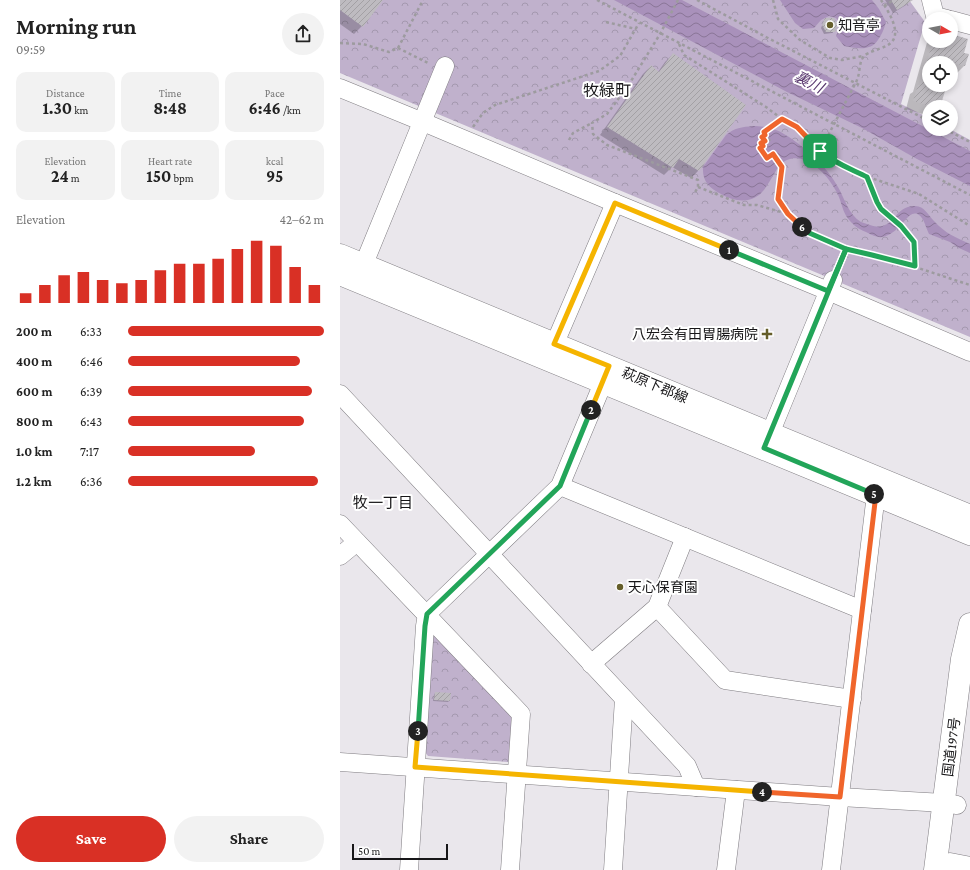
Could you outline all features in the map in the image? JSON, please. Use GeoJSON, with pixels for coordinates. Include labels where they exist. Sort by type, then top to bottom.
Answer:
{"type":"FeatureCollection","features":[{"type":"Feature","properties":{"kind":"main road","name":"萩原下郡線"},"geometry":{"type":"LineString","coordinates":[[340,254],[354,273],[606,374],[767,441],[970,516]]}},
{"type":"Feature","properties":{"kind":"main road","name":"萩原下郡線"},"geometry":{"type":"LineString","coordinates":[[767,441],[876,494],[970,534]]}},
{"type":"Feature","properties":{"kind":"main road","name":"国道197号"},"geometry":{"type":"LineString","coordinates":[[951,867],[950,804],[962,659],[970,624]]}},
{"type":"Feature","properties":{"kind":"main road","name":"国道197号"},"geometry":{"type":"LineString","coordinates":[[950,804],[970,711]]}},
{"type":"Feature","properties":{"kind":"street"},"geometry":{"type":"LineString","coordinates":[[931,0],[934,12]]}},
{"type":"Feature","properties":{"kind":"street"},"geometry":{"type":"LineString","coordinates":[[958,22],[970,25]]}},
{"type":"Feature","properties":{"kind":"street"},"geometry":{"type":"LineString","coordinates":[[354,273],[423,122],[438,65]]}},
{"type":"Feature","properties":{"kind":"street"},"geometry":{"type":"LineString","coordinates":[[340,88],[615,203],[831,285],[970,352]]}},
{"type":"Feature","properties":{"kind":"street"},"geometry":{"type":"LineString","coordinates":[[551,352],[615,203]]}},
{"type":"Feature","properties":{"kind":"street"},"geometry":{"type":"LineString","coordinates":[[767,441],[831,285]]}},
{"type":"Feature","properties":{"kind":"street"},"geometry":{"type":"LineString","coordinates":[[409,870],[415,767],[427,614],[560,486],[606,374]]}},
{"type":"Feature","properties":{"kind":"street"},"geometry":{"type":"LineString","coordinates":[[341,396],[687,766],[696,787]]}},
{"type":"Feature","properties":{"kind":"street"},"geometry":{"type":"LineString","coordinates":[[560,486],[862,610]]}},
{"type":"Feature","properties":{"kind":"street"},"geometry":{"type":"LineString","coordinates":[[831,870],[876,494]]}},
{"type":"Feature","properties":{"kind":"street"},"geometry":{"type":"LineString","coordinates":[[340,524],[521,714],[510,870]]}},
{"type":"Feature","properties":{"kind":"street"},"geometry":{"type":"LineString","coordinates":[[592,664],[657,607],[684,537]]}},
{"type":"Feature","properties":{"kind":"street"},"geometry":{"type":"LineString","coordinates":[[340,556],[357,542]]}},
{"type":"Feature","properties":{"kind":"street"},"geometry":{"type":"LineString","coordinates":[[657,607],[725,680],[852,699]]}},
{"type":"Feature","properties":{"kind":"street"},"geometry":{"type":"LineString","coordinates":[[612,870],[624,699]]}},
{"type":"Feature","properties":{"kind":"street"},"geometry":{"type":"LineString","coordinates":[[340,762],[950,804]]}},
{"type":"Feature","properties":{"kind":"street"},"geometry":{"type":"LineString","coordinates":[[726,870],[736,790]]}},
{"type":"Feature","properties":{"kind":"path"},"geometry":{"type":"LineString","coordinates":[[340,43],[363,44],[389,52],[398,48],[423,0]]}},
{"type":"Feature","properties":{"kind":"path"},"geometry":{"type":"LineString","coordinates":[[597,0],[679,44],[835,123],[970,195]]}},
{"type":"Feature","properties":{"kind":"path"},"geometry":{"type":"LineString","coordinates":[[569,140],[572,132],[592,123],[607,114],[612,109],[660,34],[678,0]]}},
{"type":"Feature","properties":{"kind":"path"},"geometry":{"type":"LineString","coordinates":[[697,0],[855,85],[922,118]]}},
{"type":"Feature","properties":{"kind":"path"},"geometry":{"type":"LineString","coordinates":[[773,0],[778,19],[800,40],[830,58],[842,60],[864,56],[889,44],[894,39],[895,26],[880,0]]}},
{"type":"Feature","properties":{"kind":"path"},"geometry":{"type":"LineString","coordinates":[[884,6],[892,1]]}},
{"type":"Feature","properties":{"kind":"path"},"geometry":{"type":"LineString","coordinates":[[606,22],[636,29]]}},
{"type":"Feature","properties":{"kind":"path"},"geometry":{"type":"LineString","coordinates":[[470,132],[483,113],[495,105],[599,71],[620,56],[639,23]]}},
{"type":"Feature","properties":{"kind":"path"},"geometry":{"type":"LineString","coordinates":[[679,44],[684,55],[766,107],[782,119],[797,127],[828,158],[867,177],[919,194],[970,226]]}},
{"type":"Feature","properties":{"kind":"path"},"geometry":{"type":"LineString","coordinates":[[398,48],[438,65]]}},
{"type":"Feature","properties":{"kind":"path"},"geometry":{"type":"LineString","coordinates":[[820,151],[859,77],[861,61],[864,56]]}},
{"type":"Feature","properties":{"kind":"path"},"geometry":{"type":"LineString","coordinates":[[782,119],[764,132],[770,141],[760,148],[767,158],[773,154],[782,167],[778,199],[788,214],[807,232],[846,249],[915,266],[970,285]]}},
{"type":"Feature","properties":{"kind":"path"},"geometry":{"type":"LineString","coordinates":[[592,123],[593,134],[607,145],[698,180],[698,187],[694,194]]}},
{"type":"Feature","properties":{"kind":"path"},"geometry":{"type":"LineString","coordinates":[[958,136],[970,142]]}},
{"type":"Feature","properties":{"kind":"path"},"geometry":{"type":"LineString","coordinates":[[867,177],[881,209],[901,226],[914,242],[915,266]]}},
{"type":"Feature","properties":{"kind":"path"},"geometry":{"type":"LineString","coordinates":[[698,187],[744,205],[758,205],[788,214]]}},
{"type":"Feature","properties":{"kind":"path"},"geometry":{"type":"LineString","coordinates":[[831,285],[846,249]]}},
{"type":"Feature","properties":{"kind":"green space"},"geometry":{"type":"Polygon","coordinates":[[[340,0],[909,0],[922,18],[922,32],[901,104],[922,114],[922,136],[958,136],[958,133],[970,140],[970,337],[340,73],[340,0]]]}},
{"type":"Feature","properties":{"kind":"green space"},"geometry":{"type":"Polygon","coordinates":[[[433,634],[512,710],[513,759],[508,762],[428,756],[425,752],[433,634]]]}},
{"type":"Feature","properties":{"kind":"water","name":"裏川"},"geometry":{"type":"Polygon","coordinates":[[[614,0],[682,0],[922,126],[922,136],[941,136],[970,151],[970,186],[917,159],[862,128],[787,92],[614,0]]]}},
{"type":"Feature","properties":{"kind":"water"},"geometry":{"type":"Polygon","coordinates":[[[780,0],[872,0],[886,22],[880,37],[872,46],[866,48],[856,48],[844,46],[836,36],[841,24],[836,18],[829,16],[821,20],[814,28],[803,29],[795,23],[780,0]]]}},
{"type":"Feature","properties":{"kind":"water"},"geometry":{"type":"Polygon","coordinates":[[[753,126],[767,127],[780,132],[792,139],[812,155],[829,173],[850,211],[861,222],[870,225],[884,225],[889,223],[907,207],[917,206],[923,209],[947,232],[970,244],[970,253],[950,242],[929,234],[922,218],[916,214],[910,215],[895,231],[889,235],[877,237],[871,235],[854,225],[847,218],[838,195],[826,176],[811,164],[795,158],[787,160],[779,166],[762,193],[750,200],[735,200],[717,192],[707,184],[703,167],[726,135],[738,128],[753,126]]]}},
{"type":"Feature","properties":{"kind":"building"},"geometry":{"type":"Polygon","coordinates":[[[340,0],[383,0],[363,27],[340,10],[340,0]]]}},
{"type":"Feature","properties":{"kind":"building"},"geometry":{"type":"Polygon","coordinates":[[[891,0],[913,0],[897,10],[891,0]]]}},
{"type":"Feature","properties":{"kind":"building","name":"知音亭"},"geometry":{"type":"Polygon","coordinates":[[[825,18],[834,18],[838,25],[835,32],[826,32],[822,25],[825,18]]]}},
{"type":"Feature","properties":{"kind":"building"},"geometry":{"type":"Polygon","coordinates":[[[958,36],[968,39],[964,53],[969,54],[965,66],[958,64],[958,56],[929,56],[931,48],[958,48],[958,36]]]}},
{"type":"Feature","properties":{"kind":"building"},"geometry":{"type":"Polygon","coordinates":[[[673,53],[746,105],[699,171],[679,159],[673,168],[607,127],[651,65],[659,72],[673,53]]]}},
{"type":"Feature","properties":{"kind":"building"},"geometry":{"type":"Polygon","coordinates":[[[922,78],[922,92],[945,92],[942,100],[922,100],[922,104],[913,101],[918,85],[920,85],[922,78]]]}},
{"type":"Feature","properties":{"kind":"building"},"geometry":{"type":"Polygon","coordinates":[[[435,692],[451,693],[450,701],[434,700],[435,692]]]}},
{"type":"Feature","properties":{"kind":"place","name":"知音亭"},"geometry":{"type":"Point","coordinates":[830,25]}},
{"type":"Feature","properties":{"kind":"place","name":"八宏会有田胃腸病院"},"geometry":{"type":"Point","coordinates":[767,334]}},
{"type":"Feature","properties":{"kind":"place","name":"天心保育園"},"geometry":{"type":"Point","coordinates":[620,587]}},
{"type":"Feature","properties":{"kind":"district","name":"牧緑町"},"geometry":{"type":"Point","coordinates":[607,90]}},
{"type":"Feature","properties":{"kind":"district","name":"牧一丁目"},"geometry":{"type":"Point","coordinates":[383,503]}},
{"type":"Feature","properties":{"kind":"route"},"geometry":{"type":"LineString","coordinates":[[820,151],[797,127],[782,119],[764,132],[765,135],[762,137],[765,141],[761,143],[763,146],[760,148],[767,158],[773,154],[782,167],[778,199],[788,214],[807,232],[846,249],[764,448],[876,494],[840,797],[415,767],[427,614],[560,486],[609,366],[554,344],[615,203],[828,291],[846,249],[915,266],[914,242],[901,226],[881,209],[867,177],[836,163],[820,151]]}}]}
